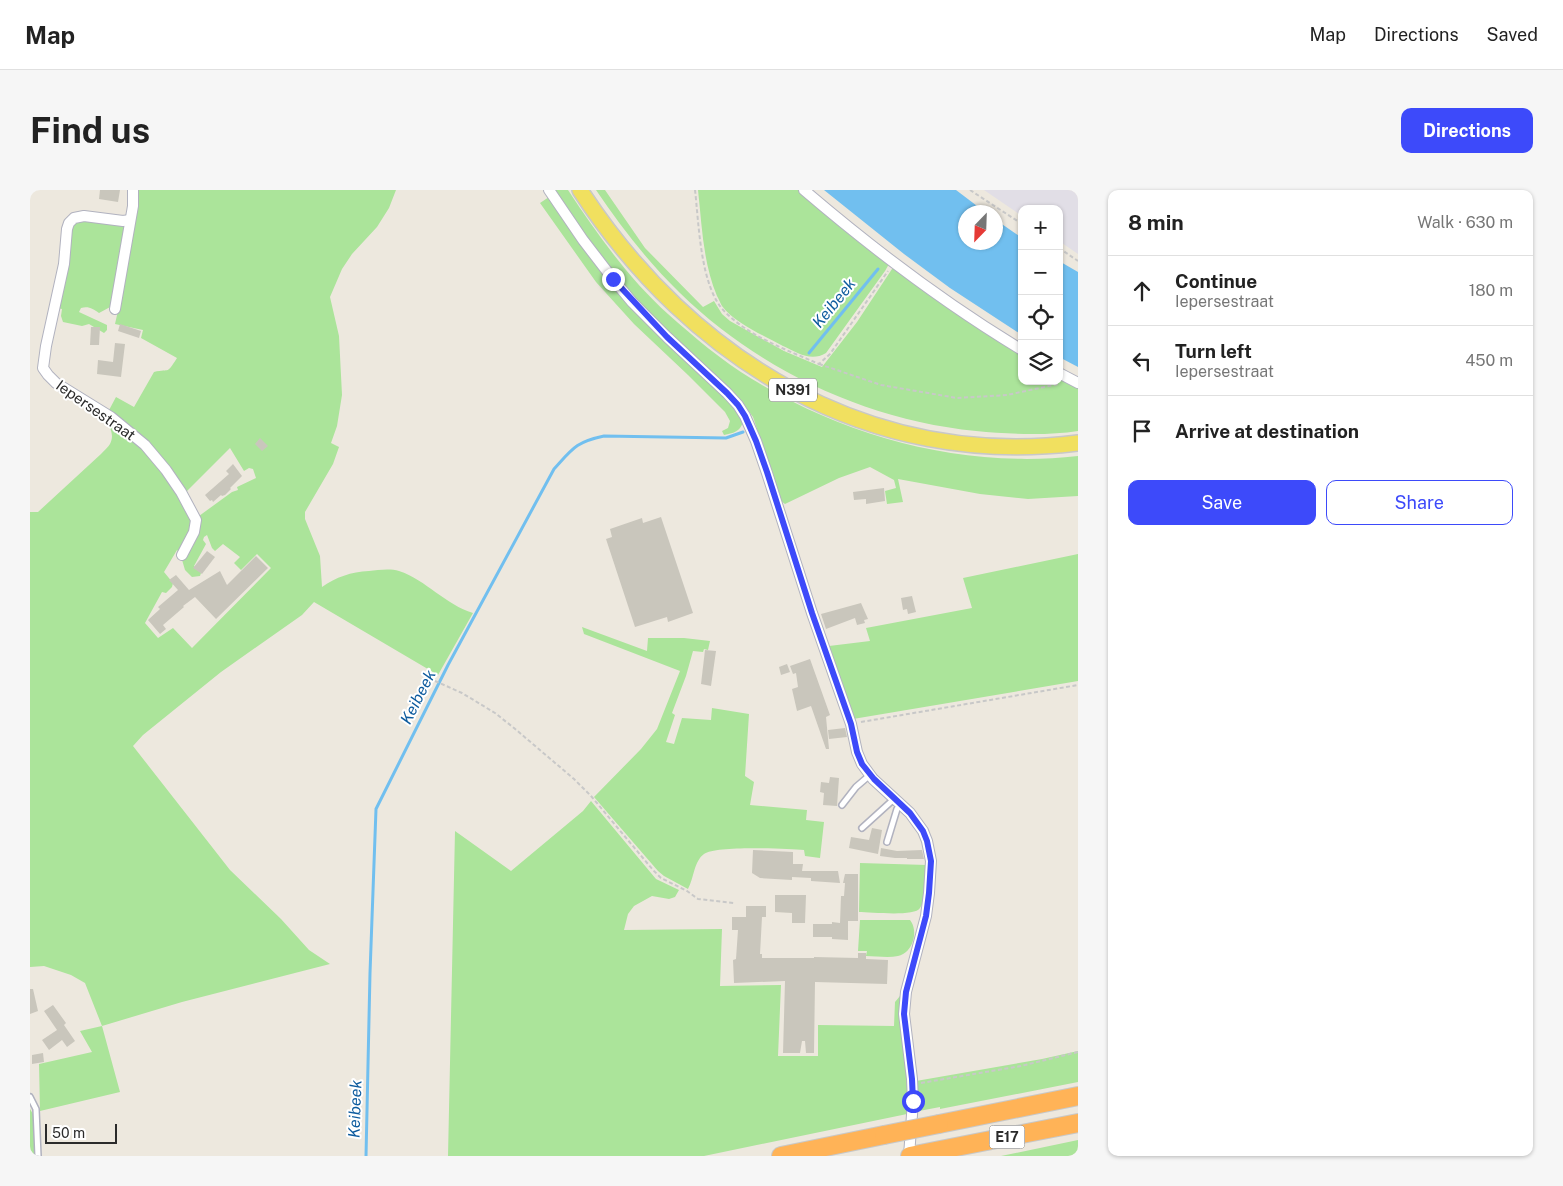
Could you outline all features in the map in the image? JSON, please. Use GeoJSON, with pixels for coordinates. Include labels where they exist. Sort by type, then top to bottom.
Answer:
{"type":"FeatureCollection","features":[{"type":"Feature","properties":{"kind":"highway","name":"E17"},"geometry":{"type":"LineString","coordinates":[[781,1156],[1078,1096]]}},
{"type":"Feature","properties":{"kind":"highway","name":"E17"},"geometry":{"type":"LineString","coordinates":[[909,1156],[1078,1123]]}},
{"type":"Feature","properties":{"kind":"main road","name":"N391"},"geometry":{"type":"LineString","coordinates":[[580,190],[614,239],[676,307],[713,339],[743,361],[805,397],[861,421],[929,439],[1005,447],[1034,447],[1078,443]]}},
{"type":"Feature","properties":{"kind":"street"},"geometry":{"type":"LineString","coordinates":[[115,309],[133,206],[133,190]]}},
{"type":"Feature","properties":{"kind":"street"},"geometry":{"type":"LineString","coordinates":[[549,190],[583,240],[626,294],[667,337],[727,393],[745,416],[756,441],[812,613],[851,724],[857,752],[862,764],[910,813],[923,831],[931,861],[931,878],[926,916],[911,973],[904,1014],[913,1101],[909,1156]]}},
{"type":"Feature","properties":{"kind":"street"},"geometry":{"type":"LineString","coordinates":[[804,190],[843,223],[942,299],[1018,347]]}},
{"type":"Feature","properties":{"kind":"street","name":"Iepersestraat"},"geometry":{"type":"LineString","coordinates":[[130,220],[123,221],[84,216],[74,218],[69,223],[66,229],[64,264],[46,346],[44,368],[56,383],[110,417],[145,444],[161,462],[181,492],[196,520],[194,532],[182,555]]}},
{"type":"Feature","properties":{"kind":"street"},"geometry":{"type":"LineString","coordinates":[[1063,375],[1076,382]]}},
{"type":"Feature","properties":{"kind":"lane"},"geometry":{"type":"LineString","coordinates":[[842,805],[856,787],[870,774]]}},
{"type":"Feature","properties":{"kind":"lane"},"geometry":{"type":"LineString","coordinates":[[862,828],[898,802]]}},
{"type":"Feature","properties":{"kind":"lane"},"geometry":{"type":"LineString","coordinates":[[887,842],[898,802]]}},
{"type":"Feature","properties":{"kind":"lane"},"geometry":{"type":"LineString","coordinates":[[30,1097],[36,1109],[38,1156]]}},
{"type":"Feature","properties":{"kind":"path"},"geometry":{"type":"LineString","coordinates":[[695,190],[703,260],[709,283],[716,299],[724,311],[741,326],[770,342],[819,364],[882,385],[957,398],[1006,395],[1076,382]]}},
{"type":"Feature","properties":{"kind":"path"},"geometry":{"type":"LineString","coordinates":[[970,190],[1018,221]]}},
{"type":"Feature","properties":{"kind":"path"},"geometry":{"type":"LineString","coordinates":[[1062,250],[1078,260]]}},
{"type":"Feature","properties":{"kind":"path"},"geometry":{"type":"LineString","coordinates":[[819,364],[830,354],[894,263]]}},
{"type":"Feature","properties":{"kind":"path"},"geometry":{"type":"LineString","coordinates":[[435,681],[462,693],[495,713],[574,779],[591,796],[661,878],[688,891],[694,898],[734,903]]}},
{"type":"Feature","properties":{"kind":"path"},"geometry":{"type":"LineString","coordinates":[[851,724],[1078,685]]}},
{"type":"Feature","properties":{"kind":"path"},"geometry":{"type":"LineString","coordinates":[[912,1079],[924,1084],[1021,1066],[1078,1052]]}},
{"type":"Feature","properties":{"kind":"shaded area"},"geometry":{"type":"Polygon","coordinates":[[[984,190],[1078,190],[1078,254],[1063,244],[1063,205],[1018,205],[1018,213],[984,190]]]}},
{"type":"Feature","properties":{"kind":"green space"},"geometry":{"type":"Polygon","coordinates":[[[136,190],[396,190],[389,208],[377,227],[352,254],[342,269],[330,297],[339,336],[342,395],[337,426],[331,443],[339,447],[333,464],[305,512],[305,519],[320,556],[322,587],[333,580],[350,574],[388,569],[395,570],[409,575],[454,604],[473,613],[438,675],[314,602],[302,615],[221,672],[143,735],[133,746],[230,870],[281,919],[309,950],[330,964],[182,1002],[102,1026],[85,983],[71,975],[44,966],[30,967],[30,512],[38,512],[110,444],[112,433],[110,427],[103,418],[89,407],[108,418],[144,446],[198,524],[199,516],[232,492],[238,490],[237,487],[256,478],[253,469],[249,468],[244,471],[230,448],[185,493],[145,440],[108,412],[116,397],[134,407],[154,372],[168,370],[177,358],[141,338],[143,330],[115,324],[132,241],[136,190]],[[207,535],[203,540],[206,544],[194,566],[201,573],[200,576],[192,577],[185,570],[180,553],[177,550],[164,572],[173,583],[172,587],[166,593],[162,592],[145,623],[158,638],[173,628],[192,648],[271,568],[257,554],[241,570],[234,563],[240,557],[223,544],[215,551],[207,535]]]}},
{"type":"Feature","properties":{"kind":"green space"},"geometry":{"type":"Polygon","coordinates":[[[554,190],[568,190],[614,255],[640,286],[678,323],[752,379],[789,400],[828,418],[868,433],[909,444],[951,453],[993,458],[1035,459],[1078,456],[1078,496],[1028,499],[980,494],[898,479],[903,502],[887,504],[885,491],[896,488],[894,480],[870,467],[839,478],[785,504],[781,501],[753,417],[741,401],[628,292],[607,267],[554,190]]]}},
{"type":"Feature","properties":{"kind":"green space"},"geometry":{"type":"Polygon","coordinates":[[[596,190],[605,190],[645,248],[703,307],[714,301],[722,314],[730,321],[784,351],[822,367],[857,322],[892,269],[896,269],[1018,349],[1018,385],[1063,385],[1063,377],[1078,386],[1078,431],[1053,434],[1014,434],[935,425],[894,416],[816,387],[779,368],[744,346],[711,321],[657,269],[625,231],[596,190]]]}},
{"type":"Feature","properties":{"kind":"green space"},"geometry":{"type":"Polygon","coordinates":[[[698,190],[800,190],[889,264],[826,353],[815,357],[804,356],[742,323],[722,306],[712,283],[706,257],[698,190]]]}},
{"type":"Feature","properties":{"kind":"green space"},"geometry":{"type":"Polygon","coordinates":[[[549,197],[579,240],[721,392],[739,414],[743,422],[738,430],[724,435],[722,431],[728,428],[730,421],[725,412],[634,324],[596,282],[540,203],[549,197]]]}},
{"type":"Feature","properties":{"kind":"green space"},"geometry":{"type":"Polygon","coordinates":[[[82,218],[127,224],[112,306],[99,313],[86,307],[81,308],[79,312],[107,325],[107,330],[104,333],[89,324],[82,326],[63,322],[61,316],[62,309],[57,308],[71,226],[82,218]]]}},
{"type":"Feature","properties":{"kind":"green space"},"geometry":{"type":"Polygon","coordinates":[[[1078,554],[1078,681],[853,719],[829,646],[870,641],[866,628],[972,608],[963,578],[1078,554]]]}},
{"type":"Feature","properties":{"kind":"green space"},"geometry":{"type":"Polygon","coordinates":[[[582,627],[647,651],[648,638],[684,638],[710,641],[708,650],[704,649],[703,652],[693,651],[672,713],[675,715],[666,742],[674,744],[682,718],[711,720],[712,708],[749,714],[745,776],[754,782],[750,805],[807,810],[806,820],[824,822],[820,858],[805,856],[804,850],[752,848],[711,851],[704,854],[698,861],[688,889],[658,871],[594,797],[641,749],[657,729],[680,671],[584,634],[582,627]]]}},
{"type":"Feature","properties":{"kind":"green space"},"geometry":{"type":"Polygon","coordinates":[[[591,801],[656,879],[679,890],[675,897],[669,899],[652,896],[634,906],[628,914],[624,930],[722,929],[720,986],[781,985],[778,1056],[818,1056],[818,1025],[894,1026],[895,1002],[900,996],[910,1100],[907,1114],[704,1156],[448,1156],[455,831],[511,871],[583,811],[591,801]]]}},
{"type":"Feature","properties":{"kind":"green space"},"geometry":{"type":"Polygon","coordinates":[[[860,863],[927,865],[925,893],[920,908],[916,911],[901,913],[859,912],[860,863]]]}},
{"type":"Feature","properties":{"kind":"green space"},"geometry":{"type":"Polygon","coordinates":[[[860,920],[910,920],[914,930],[911,946],[907,951],[898,956],[866,956],[867,951],[858,951],[860,920]]]}},
{"type":"Feature","properties":{"kind":"green space"},"geometry":{"type":"Polygon","coordinates":[[[102,1026],[120,1092],[40,1111],[39,1064],[92,1052],[80,1031],[102,1026]]]}},
{"type":"Feature","properties":{"kind":"green space"},"geometry":{"type":"Polygon","coordinates":[[[1078,1051],[1078,1082],[940,1109],[940,1107],[919,1111],[916,1081],[1078,1051]]]}},
{"type":"Feature","properties":{"kind":"green space"},"geometry":{"type":"Polygon","coordinates":[[[30,1109],[33,1114],[35,1156],[30,1156],[30,1109]]]}},
{"type":"Feature","properties":{"kind":"green space"},"geometry":{"type":"Polygon","coordinates":[[[1078,1140],[1078,1156],[1001,1156],[1078,1140]]]}},
{"type":"Feature","properties":{"kind":"water"},"geometry":{"type":"Polygon","coordinates":[[[824,190],[956,190],[976,205],[958,205],[958,250],[1003,250],[1003,225],[1018,235],[1018,332],[950,288],[824,190]]]}},
{"type":"Feature","properties":{"kind":"water"},"geometry":{"type":"Polygon","coordinates":[[[1063,263],[1078,272],[1078,367],[1063,359],[1063,263]]]}},
{"type":"Feature","properties":{"kind":"building"},"geometry":{"type":"Polygon","coordinates":[[[100,190],[120,190],[118,202],[99,199],[100,190]]]}},
{"type":"Feature","properties":{"kind":"building"},"geometry":{"type":"Polygon","coordinates":[[[120,324],[141,331],[139,338],[118,331],[120,324]]]}},
{"type":"Feature","properties":{"kind":"building"},"geometry":{"type":"Polygon","coordinates":[[[91,327],[100,327],[99,345],[90,345],[91,327]]]}},
{"type":"Feature","properties":{"kind":"building"},"geometry":{"type":"Polygon","coordinates":[[[115,343],[125,344],[121,377],[97,374],[98,360],[113,362],[115,343]]]}},
{"type":"Feature","properties":{"kind":"building"},"geometry":{"type":"Polygon","coordinates":[[[260,438],[268,446],[262,451],[255,444],[260,438]]]}},
{"type":"Feature","properties":{"kind":"building"},"geometry":{"type":"Polygon","coordinates":[[[233,464],[242,476],[225,495],[221,495],[213,502],[212,500],[210,501],[205,495],[229,474],[226,471],[233,464]]]}},
{"type":"Feature","properties":{"kind":"building"},"geometry":{"type":"Polygon","coordinates":[[[884,488],[885,501],[866,504],[866,499],[854,500],[853,492],[884,488]]]}},
{"type":"Feature","properties":{"kind":"building"},"geometry":{"type":"Polygon","coordinates":[[[661,517],[693,613],[668,622],[667,617],[635,627],[606,539],[612,537],[610,529],[642,518],[643,523],[661,517]]]}},
{"type":"Feature","properties":{"kind":"building"},"geometry":{"type":"Polygon","coordinates":[[[207,551],[215,557],[202,574],[193,568],[207,551]]]}},
{"type":"Feature","properties":{"kind":"building"},"geometry":{"type":"Polygon","coordinates":[[[256,556],[268,568],[216,619],[195,597],[163,625],[166,629],[160,634],[148,620],[160,609],[158,607],[178,590],[169,580],[176,575],[189,590],[220,571],[227,585],[256,556]]]}},
{"type":"Feature","properties":{"kind":"building"},"geometry":{"type":"Polygon","coordinates":[[[912,596],[916,612],[908,614],[907,609],[903,610],[901,598],[912,596]]]}},
{"type":"Feature","properties":{"kind":"building"},"geometry":{"type":"Polygon","coordinates":[[[861,603],[868,619],[864,620],[865,623],[857,625],[855,618],[826,629],[821,614],[861,603]]]}},
{"type":"Feature","properties":{"kind":"building"},"geometry":{"type":"Polygon","coordinates":[[[705,650],[716,651],[711,686],[701,684],[705,650]]]}},
{"type":"Feature","properties":{"kind":"building"},"geometry":{"type":"Polygon","coordinates":[[[810,659],[830,715],[826,717],[829,749],[826,749],[811,706],[797,711],[792,689],[798,687],[796,673],[793,674],[790,666],[810,659]]]}},
{"type":"Feature","properties":{"kind":"building"},"geometry":{"type":"Polygon","coordinates":[[[787,664],[790,672],[781,675],[779,667],[787,664]]]}},
{"type":"Feature","properties":{"kind":"building"},"geometry":{"type":"Polygon","coordinates":[[[845,728],[847,737],[829,739],[828,730],[845,728]]]}},
{"type":"Feature","properties":{"kind":"building"},"geometry":{"type":"Polygon","coordinates":[[[830,777],[839,778],[837,806],[823,805],[824,793],[820,792],[821,782],[829,783],[830,777]]]}},
{"type":"Feature","properties":{"kind":"building"},"geometry":{"type":"Polygon","coordinates":[[[872,828],[882,830],[878,854],[849,848],[851,837],[869,840],[872,828]]]}},
{"type":"Feature","properties":{"kind":"building"},"geometry":{"type":"Polygon","coordinates":[[[881,848],[897,851],[922,850],[924,859],[880,856],[881,848]]]}},
{"type":"Feature","properties":{"kind":"building"},"geometry":{"type":"Polygon","coordinates":[[[753,850],[793,852],[793,864],[803,864],[802,871],[838,871],[840,883],[811,881],[811,878],[792,877],[792,880],[760,878],[752,873],[753,850]]]}},
{"type":"Feature","properties":{"kind":"building"},"geometry":{"type":"Polygon","coordinates":[[[845,874],[858,874],[858,921],[848,921],[848,940],[832,939],[832,937],[813,937],[813,924],[840,923],[841,896],[844,896],[845,883],[843,883],[845,874]]]}},
{"type":"Feature","properties":{"kind":"building"},"geometry":{"type":"Polygon","coordinates":[[[775,895],[806,895],[805,923],[792,923],[792,913],[775,912],[775,895]]]}},
{"type":"Feature","properties":{"kind":"building"},"geometry":{"type":"Polygon","coordinates":[[[746,906],[766,906],[766,917],[762,917],[760,954],[762,954],[762,958],[858,958],[858,953],[866,953],[866,959],[888,960],[887,984],[815,982],[814,1053],[806,1053],[805,1041],[802,1041],[800,1053],[783,1053],[785,981],[734,983],[733,960],[736,959],[738,930],[732,930],[732,917],[746,917],[746,906]]]}},
{"type":"Feature","properties":{"kind":"building"},"geometry":{"type":"Polygon","coordinates":[[[30,989],[33,989],[38,1011],[30,1014],[30,989]]]}},
{"type":"Feature","properties":{"kind":"building"},"geometry":{"type":"Polygon","coordinates":[[[53,1005],[66,1023],[64,1025],[75,1041],[67,1047],[62,1040],[49,1050],[42,1040],[57,1030],[44,1011],[53,1005]]]}},
{"type":"Feature","properties":{"kind":"building"},"geometry":{"type":"Polygon","coordinates":[[[43,1053],[44,1062],[32,1064],[32,1055],[43,1053]]]}},
{"type":"Feature","properties":{"kind":"waterway","name":"Keibeek"},"geometry":{"type":"LineString","coordinates":[[809,353],[878,269]]}},
{"type":"Feature","properties":{"kind":"waterway","name":"Keibeek"},"geometry":{"type":"LineString","coordinates":[[366,1156],[376,809],[448,665],[554,469],[576,447],[587,441],[604,436],[726,438],[743,432]]}},
{"type":"Feature","properties":{"kind":"route"},"geometry":{"type":"LineString","coordinates":[[613,279],[632,302],[667,337],[727,393],[745,416],[751,427],[767,472],[812,613],[851,724],[857,752],[862,764],[874,779],[910,813],[923,831],[927,841],[931,861],[931,878],[926,916],[906,992],[904,1014],[913,1101]]}}]}
